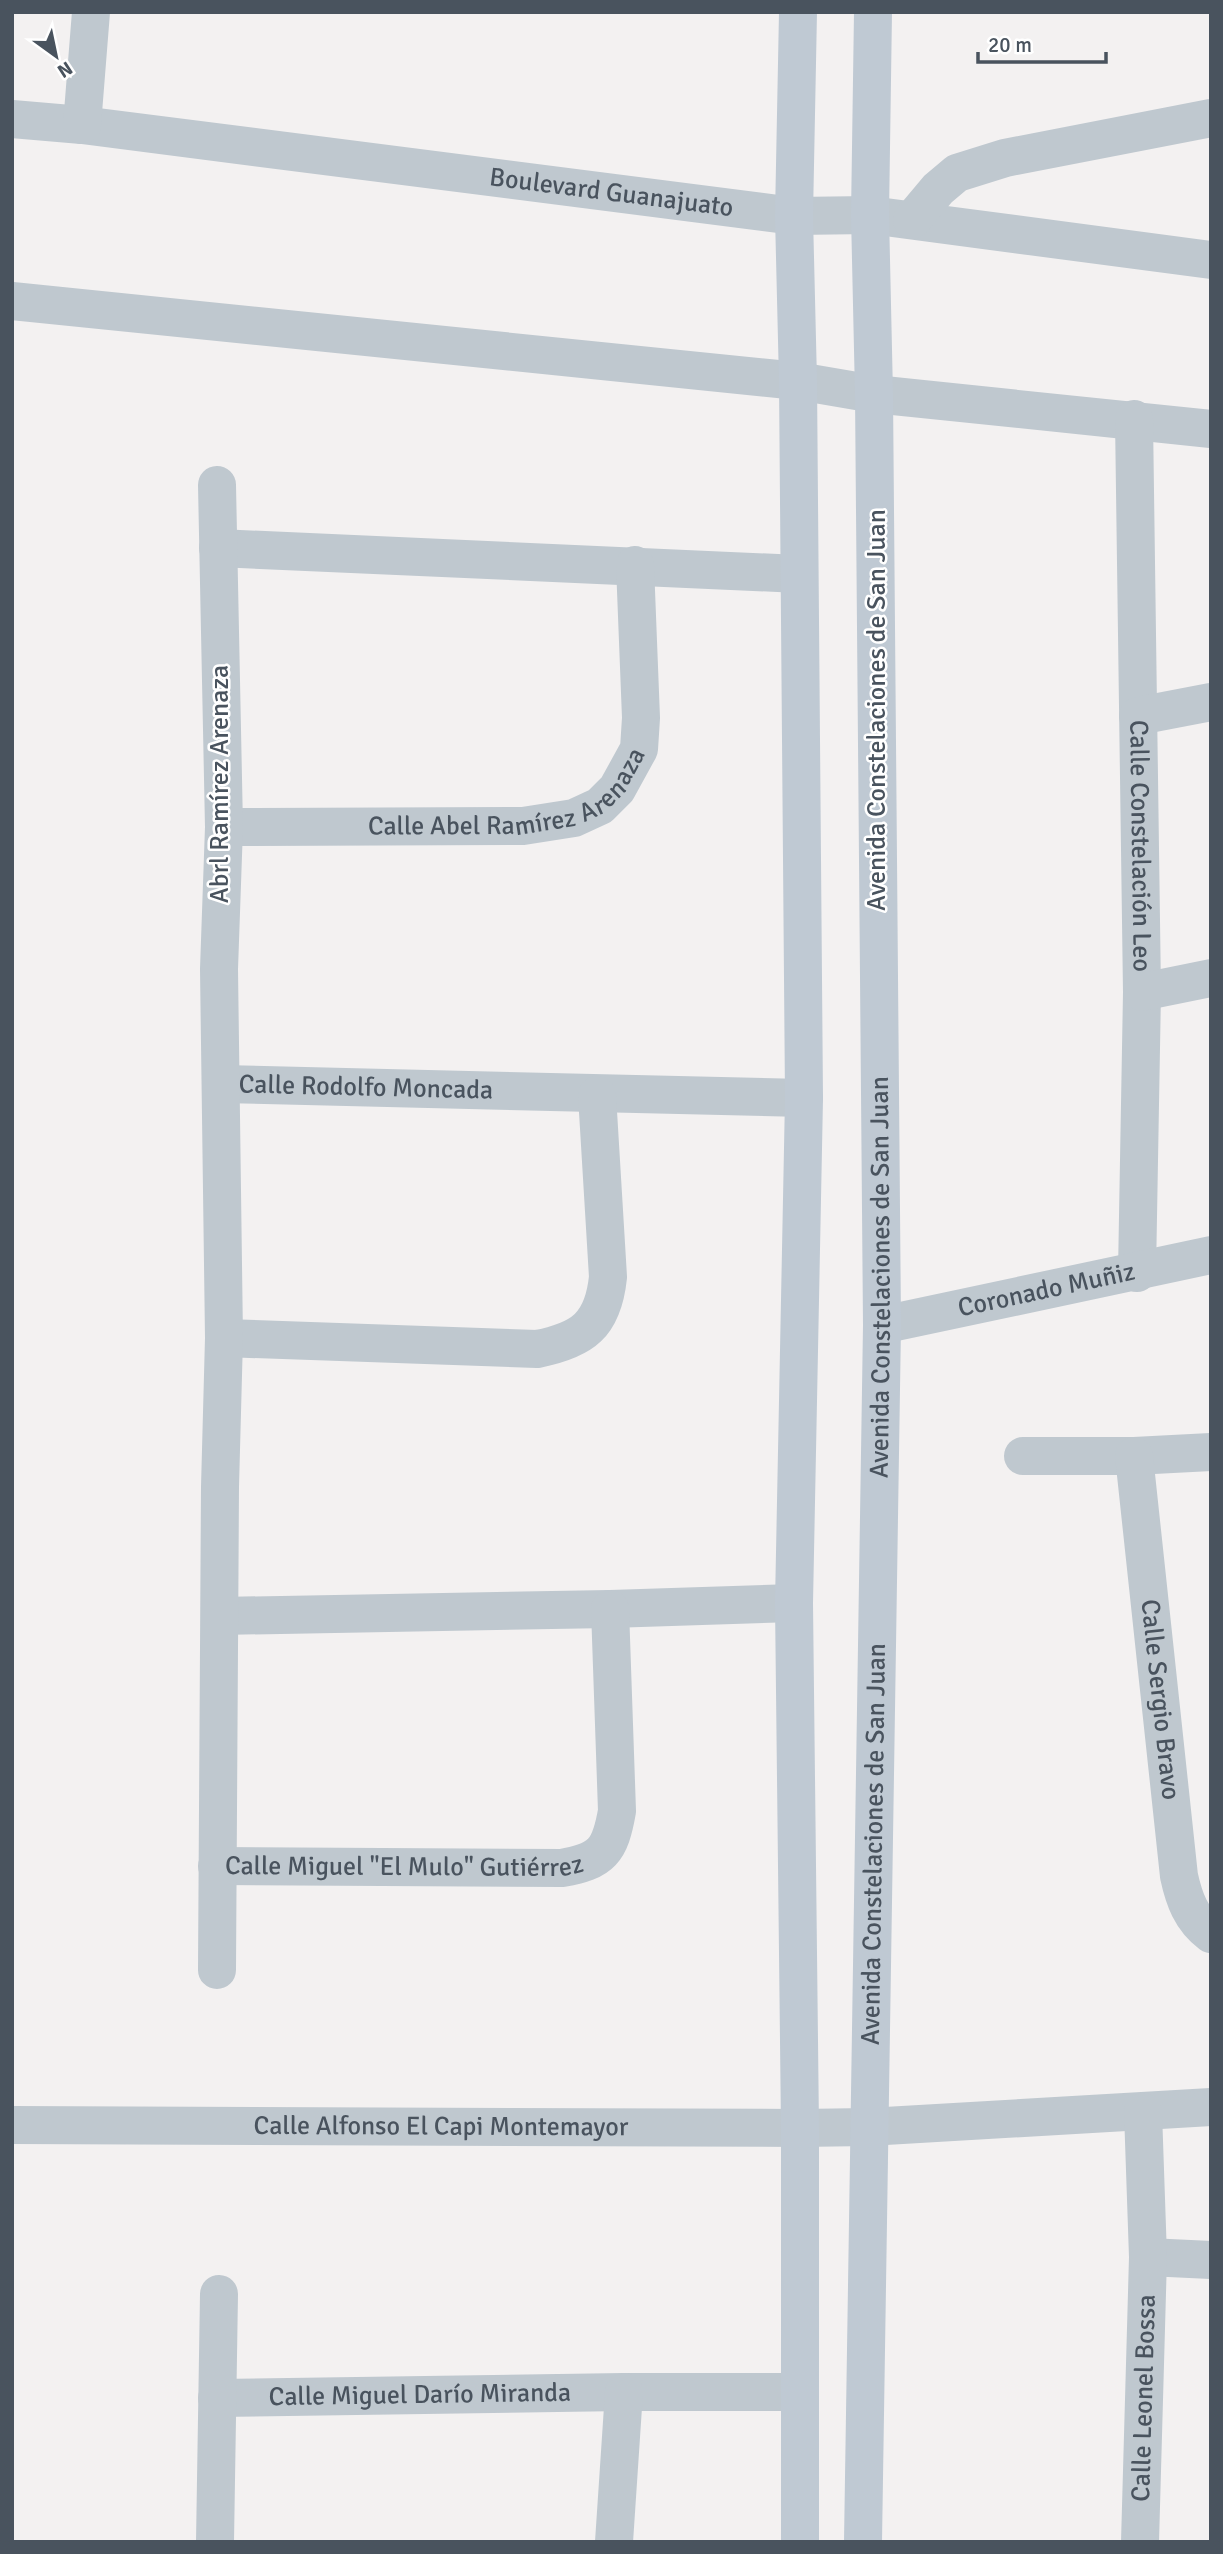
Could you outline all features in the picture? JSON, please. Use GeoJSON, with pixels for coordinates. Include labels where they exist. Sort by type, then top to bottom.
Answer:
{"type":"FeatureCollection","features":[{"type":"Feature","properties":{"kind":"street"},"geometry":{"type":"LineString","coordinates":[[82,125],[91,12]]}},
{"type":"Feature","properties":{"kind":"street"},"geometry":{"type":"LineString","coordinates":[[799,12],[794,216],[798,381],[804,1098],[794,1602],[800,2128],[800,2542]]}},
{"type":"Feature","properties":{"kind":"street","name":"Avenida Constelaciones de San Juan"},"geometry":{"type":"LineString","coordinates":[[863,2542],[881,1325],[874,394],[870,215],[873,12]]}},
{"type":"Feature","properties":{"kind":"street"},"geometry":{"type":"LineString","coordinates":[[912,220],[938,189],[957,173],[1005,158],[1211,118]]}},
{"type":"Feature","properties":{"kind":"street","name":"Boulevard Guanajuato"},"geometry":{"type":"LineString","coordinates":[[12,119],[82,125],[794,216],[870,215],[1211,260]]}},
{"type":"Feature","properties":{"kind":"street"},"geometry":{"type":"LineString","coordinates":[[12,301],[798,381],[874,394],[1211,429]]}},
{"type":"Feature","properties":{"kind":"street","name":"Calle Constelación Leo"},"geometry":{"type":"LineString","coordinates":[[1134,419],[1142,992],[1137,1273]]}},
{"type":"Feature","properties":{"kind":"street","name":"Abrl Ramírez Arenaza"},"geometry":{"type":"LineString","coordinates":[[217,485],[223,827],[219,969],[221,1084]]}},
{"type":"Feature","properties":{"kind":"street"},"geometry":{"type":"LineString","coordinates":[[218,548],[799,574]]}},
{"type":"Feature","properties":{"kind":"street","name":"Calle Abel Ramírez Arenaza"},"geometry":{"type":"LineString","coordinates":[[223,827],[523,826],[574,818],[600,806],[617,789],[639,750],[641,718],[635,565]]}},
{"type":"Feature","properties":{"kind":"street"},"geometry":{"type":"LineString","coordinates":[[1139,716],[1211,702]]}},
{"type":"Feature","properties":{"kind":"street"},"geometry":{"type":"LineString","coordinates":[[1142,992],[1211,978]]}},
{"type":"Feature","properties":{"kind":"street","name":"Calle Rodolfo Moncada"},"geometry":{"type":"LineString","coordinates":[[220,1616],[220,1487],[225,1338],[221,1084],[804,1098]]}},
{"type":"Feature","properties":{"kind":"street"},"geometry":{"type":"LineString","coordinates":[[225,1338],[537,1349],[561,1345],[575,1339],[598,1318],[606,1296],[597,1095]]}},
{"type":"Feature","properties":{"kind":"street","name":"Coronado Muñiz"},"geometry":{"type":"LineString","coordinates":[[881,1325],[1137,1273],[1211,1255]]}},
{"type":"Feature","properties":{"kind":"street"},"geometry":{"type":"LineString","coordinates":[[1023,1456],[1134,1456],[1211,1452]]}},
{"type":"Feature","properties":{"kind":"street","name":"Calle Sergio Bravo"},"geometry":{"type":"LineString","coordinates":[[1134,1456],[1179,1876],[1185,1902],[1201,1927],[1211,1934]]}},
{"type":"Feature","properties":{"kind":"street"},"geometry":{"type":"LineString","coordinates":[[220,1616],[610,1609],[794,1602]]}},
{"type":"Feature","properties":{"kind":"street","name":"Calle Miguel \"El Mulo\" Gutiérrez"},"geometry":{"type":"LineString","coordinates":[[220,1616],[217,1866],[562,1868],[585,1864],[602,1853],[610,1841],[617,1811],[610,1609]]}},
{"type":"Feature","properties":{"kind":"street"},"geometry":{"type":"LineString","coordinates":[[217,1866],[217,1970]]}},
{"type":"Feature","properties":{"kind":"street","name":"Calle Alfonso El Capi Montemayor"},"geometry":{"type":"LineString","coordinates":[[12,2125],[868,2127],[1211,2107]]}},
{"type":"Feature","properties":{"kind":"street","name":"Calle Leonel Bossa"},"geometry":{"type":"LineString","coordinates":[[1140,2542],[1148,2257],[1143,2112]]}},
{"type":"Feature","properties":{"kind":"street","name":"Calle Leonel Bossa"},"geometry":{"type":"LineString","coordinates":[[1148,2257],[1211,2260]]}},
{"type":"Feature","properties":{"kind":"street"},"geometry":{"type":"LineString","coordinates":[[215,2542],[219,2294]]}},
{"type":"Feature","properties":{"kind":"street"},"geometry":{"type":"LineString","coordinates":[[614,2542],[625,2392]]}},
{"type":"Feature","properties":{"kind":"street","name":"Calle Miguel Darío Miranda"},"geometry":{"type":"LineString","coordinates":[[217,2398],[800,2392]]}}]}
